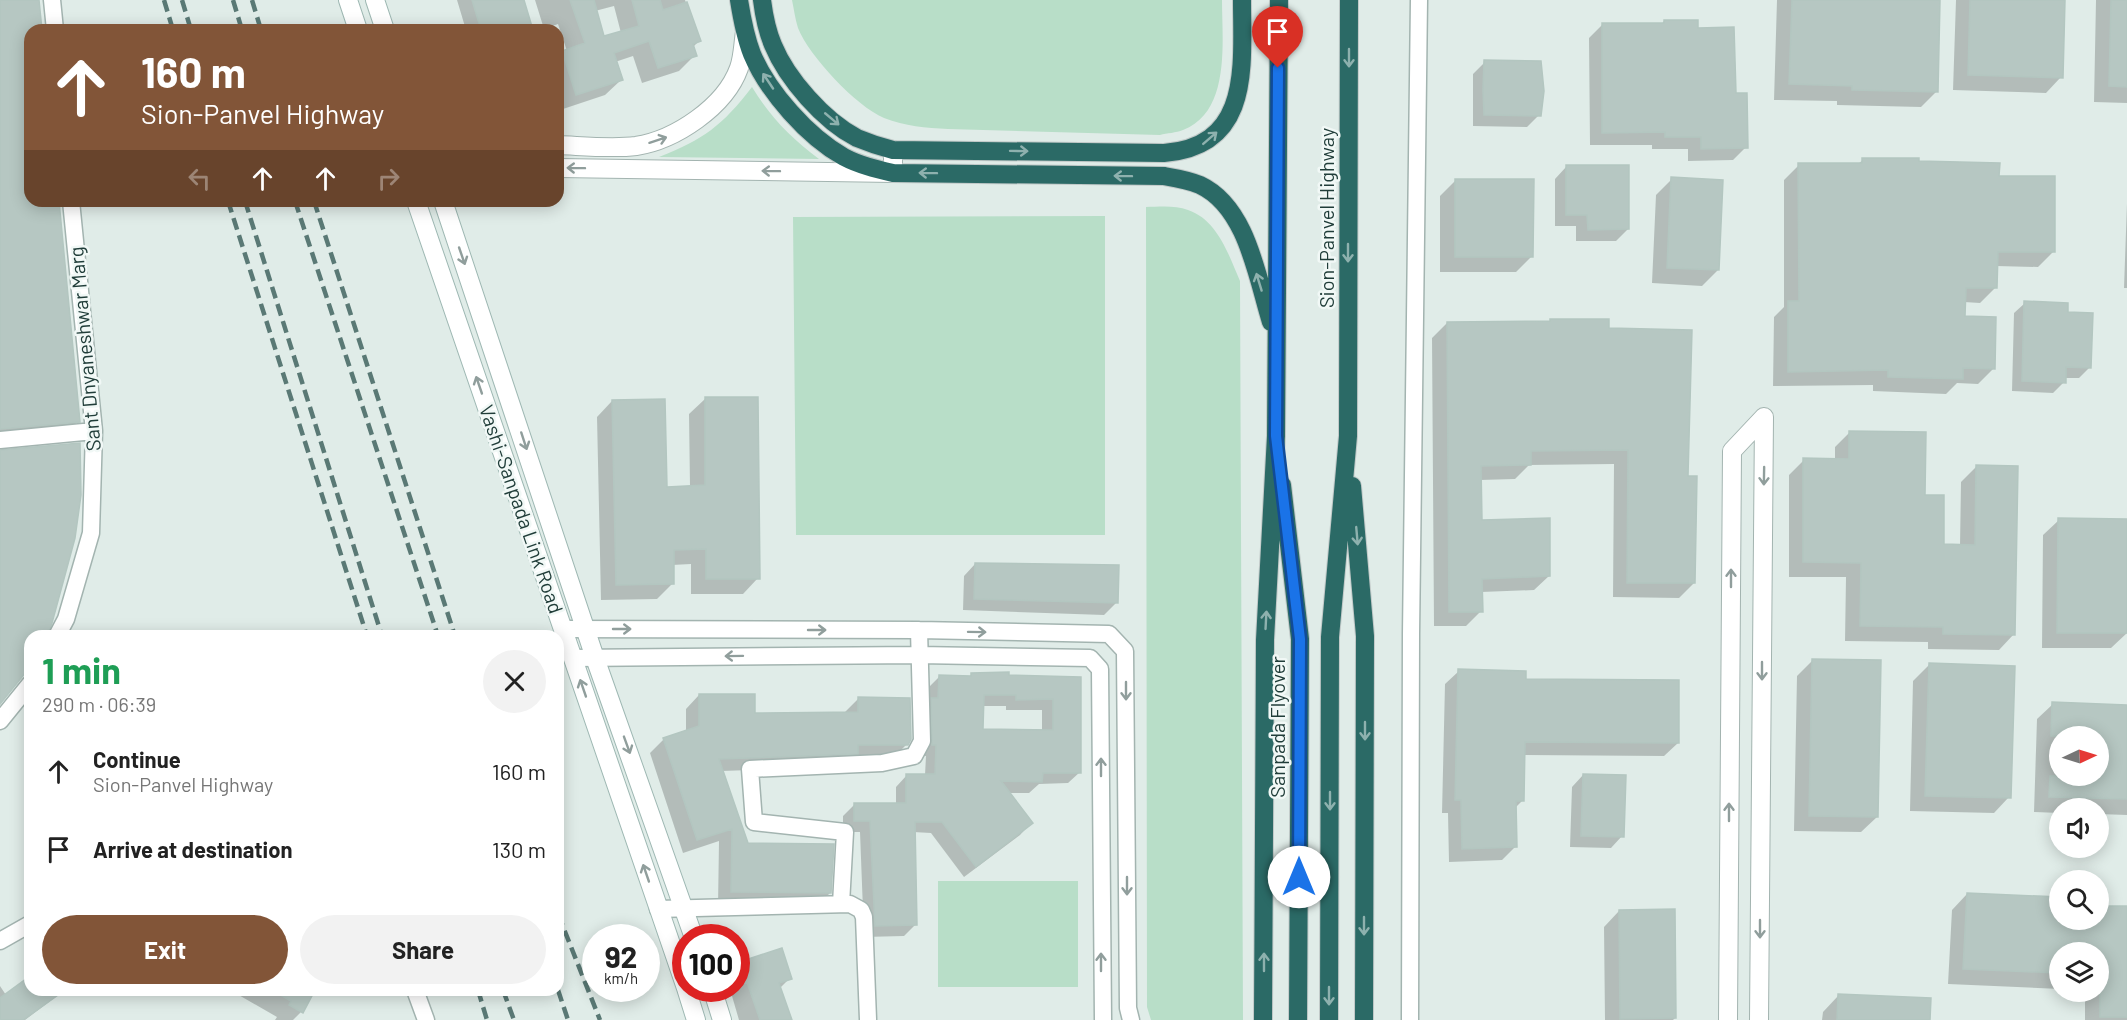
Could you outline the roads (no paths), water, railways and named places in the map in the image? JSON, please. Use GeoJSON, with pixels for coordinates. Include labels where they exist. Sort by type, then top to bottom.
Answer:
{"type":"FeatureCollection","features":[{"type":"Feature","properties":{"kind":"highway"},"geometry":{"type":"LineString","coordinates":[[739,0],[745,32],[753,56],[765,78],[806,127],[844,157],[893,173],[1164,176],[1184,179],[1201,185],[1228,207],[1238,222],[1246,240],[1276,338]]}},
{"type":"Feature","properties":{"kind":"highway"},"geometry":{"type":"LineString","coordinates":[[762,0],[766,26],[784,66],[803,92],[836,123],[856,137],[893,150],[1164,153],[1181,152],[1207,142],[1227,119],[1240,84],[1242,0]]}},
{"type":"Feature","properties":{"kind":"highway"},"geometry":{"type":"LineString","coordinates":[[1263,1020],[1265,640],[1276,436],[1279,0]]}},
{"type":"Feature","properties":{"kind":"highway","name":"Sion-Panvel Highway"},"geometry":{"type":"LineString","coordinates":[[1348,436],[1349,2]]}},
{"type":"Feature","properties":{"kind":"highway","name":"Sanpada Flyover"},"geometry":{"type":"LineString","coordinates":[[1276,436],[1300,639],[1298,1020]]}},
{"type":"Feature","properties":{"kind":"highway"},"geometry":{"type":"LineString","coordinates":[[1329,1020],[1330,637],[1348,436]]}},
{"type":"Feature","properties":{"kind":"highway"},"geometry":{"type":"LineString","coordinates":[[1348,436],[1365,636],[1364,1020]]}},
{"type":"Feature","properties":{"kind":"street"},"geometry":{"type":"LineString","coordinates":[[52,0],[54,24]]}},
{"type":"Feature","properties":{"kind":"street"},"geometry":{"type":"LineString","coordinates":[[348,0],[356,24]]}},
{"type":"Feature","properties":{"kind":"street"},"geometry":{"type":"LineString","coordinates":[[375,0],[383,24]]}},
{"type":"Feature","properties":{"kind":"street"},"geometry":{"type":"LineString","coordinates":[[1410,1020],[1410,634],[1419,0]]}},
{"type":"Feature","properties":{"kind":"street"},"geometry":{"type":"LineString","coordinates":[[564,145],[635,146],[660,141],[682,130],[704,114],[727,90],[739,69],[745,32]]}},
{"type":"Feature","properties":{"kind":"street"},"geometry":{"type":"LineString","coordinates":[[564,168],[893,173],[893,150]]}},
{"type":"Feature","properties":{"kind":"street","name":"Sant Dnyaneshwar Marg"},"geometry":{"type":"LineString","coordinates":[[60,630],[66,619],[91,533],[94,431],[72,207]]}},
{"type":"Feature","properties":{"kind":"street","name":"Vashi-Sanpada Link Road"},"geometry":{"type":"LineString","coordinates":[[418,207],[563,629]]}},
{"type":"Feature","properties":{"kind":"street","name":"Vashi-Sanpada Link Road"},"geometry":{"type":"LineString","coordinates":[[445,207],[596,658],[689,924]]}},
{"type":"Feature","properties":{"kind":"street"},"geometry":{"type":"LineString","coordinates":[[1728,1020],[1732,451],[1764,417],[1759,1020]]}},
{"type":"Feature","properties":{"kind":"street"},"geometry":{"type":"LineString","coordinates":[[0,441],[94,431]]}},
{"type":"Feature","properties":{"kind":"street"},"geometry":{"type":"LineString","coordinates":[[563,629],[919,630],[1109,634],[1125,651],[1128,1008],[1131,1020]]}},
{"type":"Feature","properties":{"kind":"street"},"geometry":{"type":"LineString","coordinates":[[841,904],[845,832],[754,822],[750,769],[882,763],[914,756],[922,741],[919,630]]}},
{"type":"Feature","properties":{"kind":"street","name":"Vashi-Sanpada Link Road"},"geometry":{"type":"LineString","coordinates":[[564,632],[672,948]]}},
{"type":"Feature","properties":{"kind":"street"},"geometry":{"type":"LineString","coordinates":[[573,658],[919,655],[1090,658],[1100,669],[1102,1020]]}},
{"type":"Feature","properties":{"kind":"street"},"geometry":{"type":"LineString","coordinates":[[0,721],[24,691]]}},
{"type":"Feature","properties":{"kind":"street"},"geometry":{"type":"LineString","coordinates":[[658,909],[841,904],[857,907],[864,917],[868,1019]]}},
{"type":"Feature","properties":{"kind":"street"},"geometry":{"type":"LineString","coordinates":[[0,941],[24,927]]}},
{"type":"Feature","properties":{"kind":"street"},"geometry":{"type":"LineString","coordinates":[[417,996],[426,1020]]}},
{"type":"Feature","properties":{"kind":"street","name":"Vashi-Sanpada Link Road"},"geometry":{"type":"LineString","coordinates":[[690,1002],[696,1020]]}},
{"type":"Feature","properties":{"kind":"street"},"geometry":{"type":"LineString","coordinates":[[716,1002],[722,1020]]}},
{"type":"Feature","properties":{"kind":"railway"},"geometry":{"type":"LineString","coordinates":[[164,0],[171,24]]}},
{"type":"Feature","properties":{"kind":"railway"},"geometry":{"type":"LineString","coordinates":[[182,0],[189,24]]}},
{"type":"Feature","properties":{"kind":"railway"},"geometry":{"type":"LineString","coordinates":[[233,0],[240,24]]}},
{"type":"Feature","properties":{"kind":"railway"},"geometry":{"type":"LineString","coordinates":[[252,0],[259,24]]}},
{"type":"Feature","properties":{"kind":"railway"},"geometry":{"type":"LineString","coordinates":[[230,207],[365,630]]}},
{"type":"Feature","properties":{"kind":"railway"},"geometry":{"type":"LineString","coordinates":[[247,207],[380,630]]}},
{"type":"Feature","properties":{"kind":"railway"},"geometry":{"type":"LineString","coordinates":[[297,207],[436,630]]}},
{"type":"Feature","properties":{"kind":"railway"},"geometry":{"type":"LineString","coordinates":[[316,207],[453,630]]}},
{"type":"Feature","properties":{"kind":"railway"},"geometry":{"type":"LineString","coordinates":[[564,929],[600,1020]]}},
{"type":"Feature","properties":{"kind":"railway"},"geometry":{"type":"LineString","coordinates":[[480,996],[487,1020]]}},
{"type":"Feature","properties":{"kind":"railway"},"geometry":{"type":"LineString","coordinates":[[505,996],[514,1020]]}},
{"type":"Feature","properties":{"kind":"railway"},"geometry":{"type":"LineString","coordinates":[[560,996],[568,1020]]}}]}
